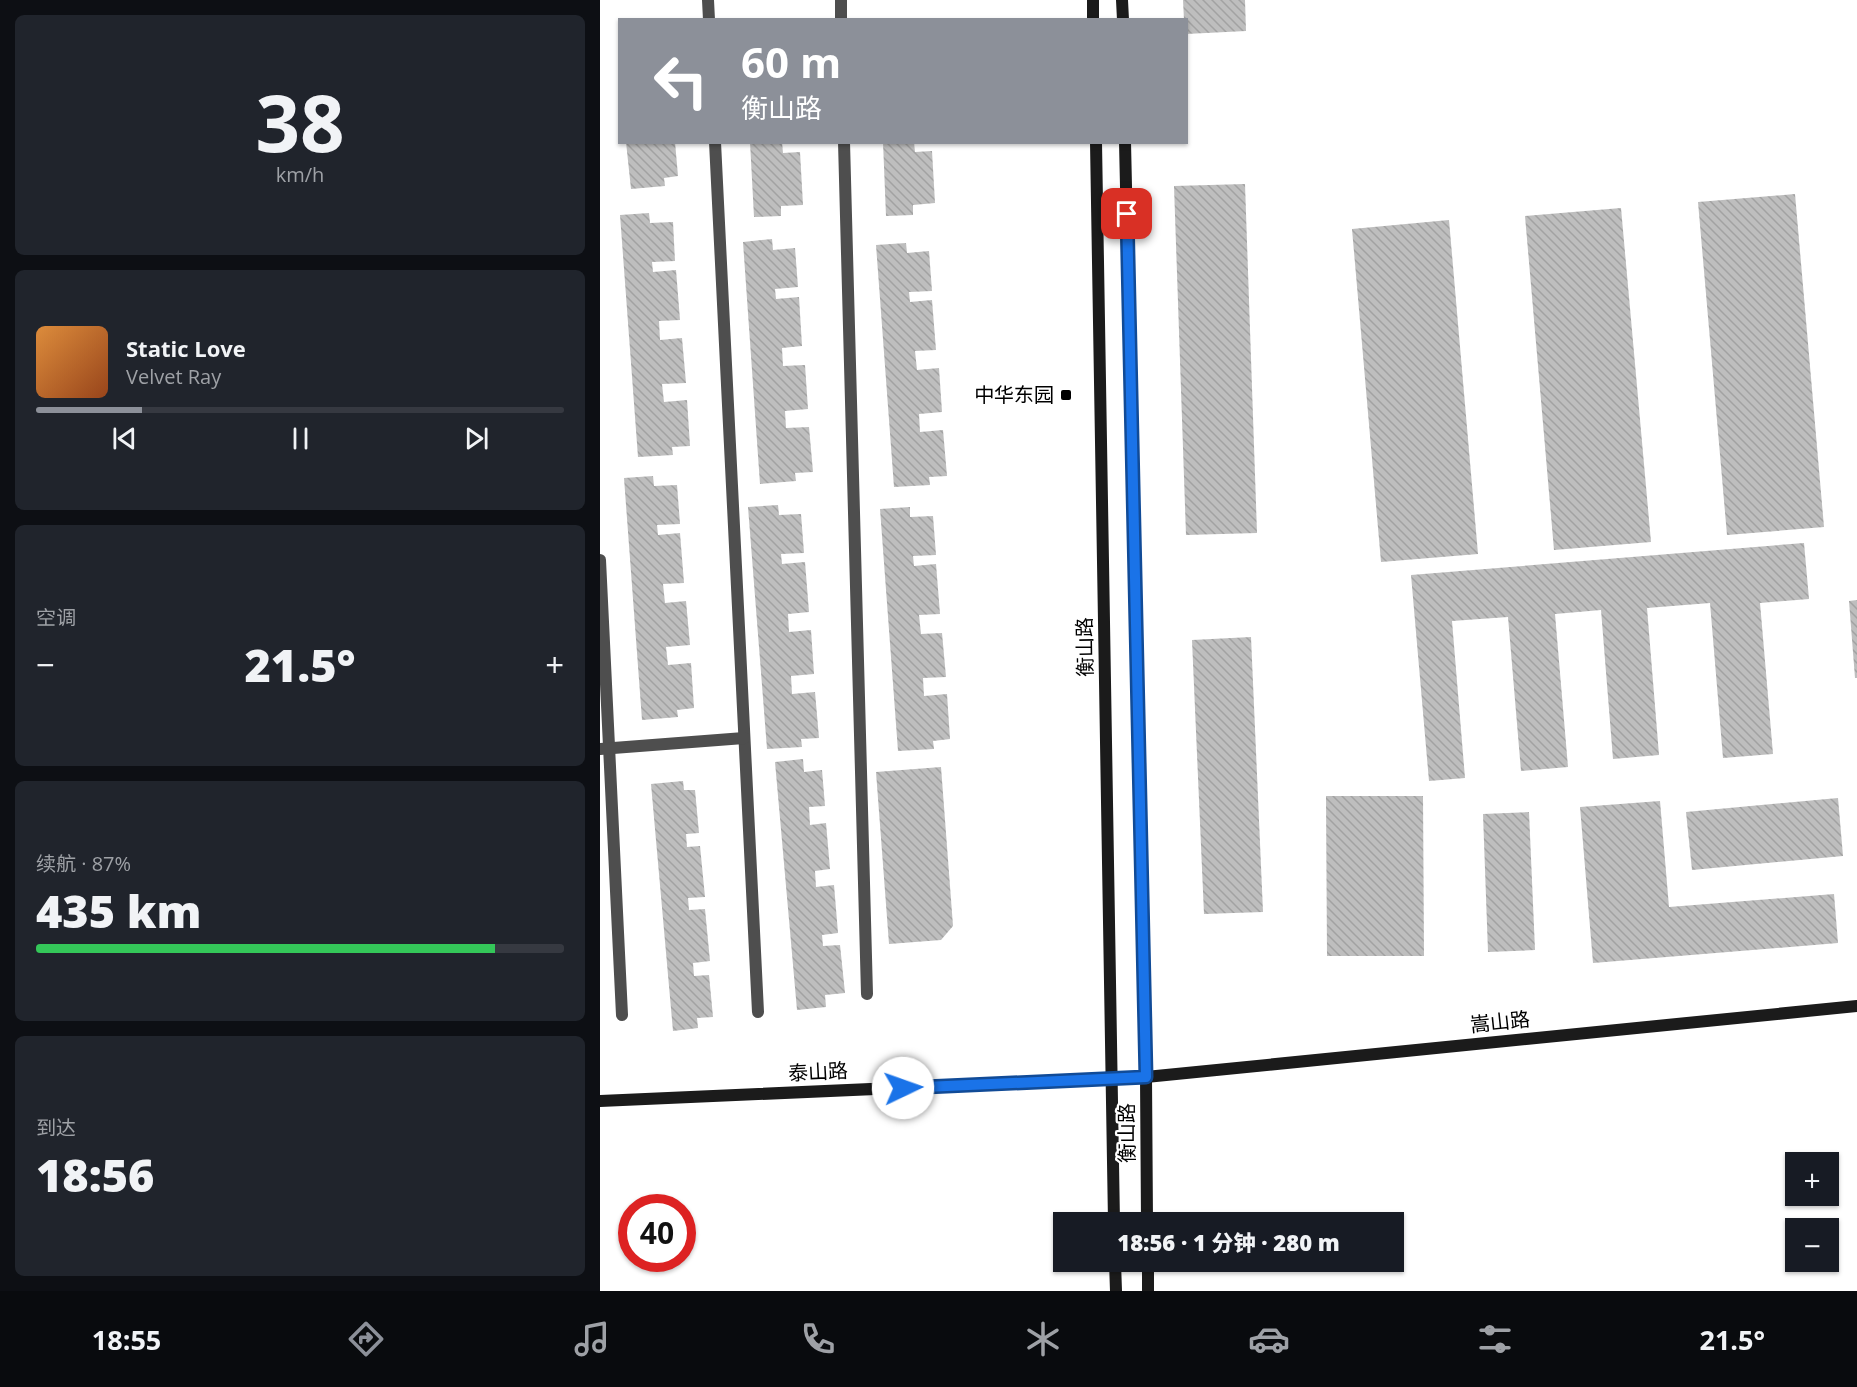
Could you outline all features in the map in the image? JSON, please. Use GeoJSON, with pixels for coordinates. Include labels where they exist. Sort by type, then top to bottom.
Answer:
{"type":"FeatureCollection","features":[{"type":"Feature","properties":{"kind":"street"},"geometry":{"type":"LineString","coordinates":[[708,0],[709,18]]}},
{"type":"Feature","properties":{"kind":"street"},"geometry":{"type":"LineString","coordinates":[[841,0],[841,18]]}},
{"type":"Feature","properties":{"kind":"street"},"geometry":{"type":"LineString","coordinates":[[1093,0],[1093,18]]}},
{"type":"Feature","properties":{"kind":"street"},"geometry":{"type":"LineString","coordinates":[[1122,0],[1122,18]]}},
{"type":"Feature","properties":{"kind":"street"},"geometry":{"type":"LineString","coordinates":[[715,144],[758,1012]]}},
{"type":"Feature","properties":{"kind":"street"},"geometry":{"type":"LineString","coordinates":[[844,144],[867,994]]}},
{"type":"Feature","properties":{"kind":"street","name":"衡山路"},"geometry":{"type":"LineString","coordinates":[[1096,144],[1114,1212]]}},
{"type":"Feature","properties":{"kind":"street","name":"衡山路"},"geometry":{"type":"LineString","coordinates":[[1125,144],[1146,1077],[1147,1212]]}},
{"type":"Feature","properties":{"kind":"street"},"geometry":{"type":"LineString","coordinates":[[600,560],[604,749],[622,1015]]}},
{"type":"Feature","properties":{"kind":"street"},"geometry":{"type":"LineString","coordinates":[[604,749],[744,738]]}},
{"type":"Feature","properties":{"kind":"street","name":"嵩山路"},"geometry":{"type":"LineString","coordinates":[[1146,1077],[1857,1006]]}},
{"type":"Feature","properties":{"kind":"street","name":"泰山路"},"geometry":{"type":"LineString","coordinates":[[600,1101],[1146,1077]]}},
{"type":"Feature","properties":{"kind":"street"},"geometry":{"type":"LineString","coordinates":[[1115,1272],[1116,1291]]}},
{"type":"Feature","properties":{"kind":"street"},"geometry":{"type":"LineString","coordinates":[[1148,1272],[1148,1291]]}},
{"type":"Feature","properties":{"kind":"building"},"geometry":{"type":"Polygon","coordinates":[[[1183,0],[1245,0],[1246,31],[1188,34],[1188,18],[1184,18],[1183,0]]]}},
{"type":"Feature","properties":{"kind":"building"},"geometry":{"type":"Polygon","coordinates":[[[626,144],[675,144],[678,176],[664,178],[665,186],[631,189],[626,144]]]}},
{"type":"Feature","properties":{"kind":"building"},"geometry":{"type":"Polygon","coordinates":[[[750,144],[782,144],[783,153],[800,152],[803,205],[781,206],[781,216],[754,217],[750,144]]]}},
{"type":"Feature","properties":{"kind":"building"},"geometry":{"type":"Polygon","coordinates":[[[883,144],[914,144],[915,152],[932,151],[935,203],[913,205],[913,215],[886,216],[883,144]]]}},
{"type":"Feature","properties":{"kind":"building"},"geometry":{"type":"Polygon","coordinates":[[[1245,184],[1257,533],[1186,535],[1174,186],[1245,184]]]}},
{"type":"Feature","properties":{"kind":"building"},"geometry":{"type":"Polygon","coordinates":[[[1795,194],[1824,527],[1727,535],[1698,202],[1795,194]]]}},
{"type":"Feature","properties":{"kind":"building"},"geometry":{"type":"Polygon","coordinates":[[[1621,208],[1651,542],[1554,550],[1525,216],[1621,208]]]}},
{"type":"Feature","properties":{"kind":"building"},"geometry":{"type":"Polygon","coordinates":[[[649,213],[650,223],[673,222],[675,261],[652,262],[653,272],[676,270],[680,320],[659,321],[660,340],[682,338],[686,383],[662,384],[664,402],[687,400],[690,446],[672,447],[673,455],[638,457],[620,215],[649,213]]]}},
{"type":"Feature","properties":{"kind":"building"},"geometry":{"type":"Polygon","coordinates":[[[1449,220],[1478,554],[1381,562],[1352,229],[1449,220]]]}},
{"type":"Feature","properties":{"kind":"building"},"geometry":{"type":"Polygon","coordinates":[[[772,239],[773,250],[795,248],[798,287],[775,289],[776,299],[799,297],[802,346],[782,348],[783,366],[805,365],[808,409],[785,411],[786,428],[809,427],[813,472],[795,473],[796,481],[760,484],[743,242],[772,239]]]}},
{"type":"Feature","properties":{"kind":"building"},"geometry":{"type":"Polygon","coordinates":[[[906,243],[907,253],[929,251],[932,291],[909,292],[910,302],[932,300],[936,350],[915,351],[917,370],[939,368],[942,412],[919,414],[920,432],[943,430],[947,476],[929,477],[930,485],[894,487],[876,245],[906,243]]]}},
{"type":"Feature","properties":{"kind":"building"},"geometry":{"type":"Polygon","coordinates":[[[653,476],[654,486],[677,485],[680,524],[657,525],[658,535],[680,533],[684,583],[663,584],[665,603],[686,601],[690,645],[666,647],[668,665],[691,663],[694,708],[677,710],[678,717],[642,720],[624,478],[653,476]]]}},
{"type":"Feature","properties":{"kind":"building"},"geometry":{"type":"Polygon","coordinates":[[[778,505],[779,515],[801,514],[804,553],[781,554],[782,564],[805,562],[809,612],[788,614],[789,632],[811,630],[814,674],[791,676],[792,694],[815,692],[819,738],[801,739],[802,747],[767,749],[748,507],[778,505]]]}},
{"type":"Feature","properties":{"kind":"building"},"geometry":{"type":"Polygon","coordinates":[[[910,507],[910,517],[933,516],[936,555],[913,556],[914,566],[936,564],[940,614],[919,615],[921,634],[942,633],[946,677],[923,678],[924,696],[947,694],[950,739],[933,741],[934,749],[898,751],[880,509],[910,507]]]}},
{"type":"Feature","properties":{"kind":"building"},"geometry":{"type":"Polygon","coordinates":[[[1804,543],[1809,599],[1760,603],[1773,754],[1723,758],[1710,603],[1647,608],[1659,755],[1613,759],[1601,610],[1555,614],[1568,767],[1521,771],[1508,617],[1452,621],[1465,778],[1429,781],[1411,575],[1804,543]]]}},
{"type":"Feature","properties":{"kind":"building"},"geometry":{"type":"Polygon","coordinates":[[[1857,600],[1857,678],[1855,678],[1849,601],[1857,600]]]}},
{"type":"Feature","properties":{"kind":"building"},"geometry":{"type":"Polygon","coordinates":[[[1251,637],[1263,912],[1204,914],[1192,640],[1251,637]]]}},
{"type":"Feature","properties":{"kind":"building"},"geometry":{"type":"Polygon","coordinates":[[[803,759],[804,772],[822,770],[825,806],[809,807],[810,825],[826,823],[830,869],[815,871],[816,887],[834,885],[838,933],[822,935],[823,946],[840,945],[845,993],[825,995],[826,1007],[797,1010],[775,762],[803,759]]]}},
{"type":"Feature","properties":{"kind":"building"},"geometry":{"type":"Polygon","coordinates":[[[941,767],[953,926],[941,940],[889,944],[876,772],[941,767]]]}},
{"type":"Feature","properties":{"kind":"building"},"geometry":{"type":"Polygon","coordinates":[[[683,781],[684,790],[695,790],[699,833],[686,834],[687,847],[700,846],[705,897],[688,898],[689,910],[705,909],[710,961],[693,963],[694,976],[709,975],[713,1017],[697,1018],[698,1028],[673,1031],[651,784],[683,781]]]}},
{"type":"Feature","properties":{"kind":"building"},"geometry":{"type":"Polygon","coordinates":[[[1326,796],[1423,796],[1424,956],[1327,956],[1326,796]]]}},
{"type":"Feature","properties":{"kind":"building"},"geometry":{"type":"Polygon","coordinates":[[[1838,798],[1843,856],[1692,870],[1686,812],[1838,798]]]}},
{"type":"Feature","properties":{"kind":"building"},"geometry":{"type":"Polygon","coordinates":[[[1660,801],[1669,907],[1834,894],[1838,943],[1593,963],[1580,807],[1660,801]]]}},
{"type":"Feature","properties":{"kind":"building"},"geometry":{"type":"Polygon","coordinates":[[[1529,812],[1535,950],[1488,952],[1483,814],[1529,812]]]}},
{"type":"Feature","properties":{"kind":"place","name":"中华东园"},"geometry":{"type":"Point","coordinates":[1066,395]}},
{"type":"Feature","properties":{"kind":"route"},"geometry":{"type":"LineString","coordinates":[[903,1088],[1146,1077],[1127,214]]}}]}
